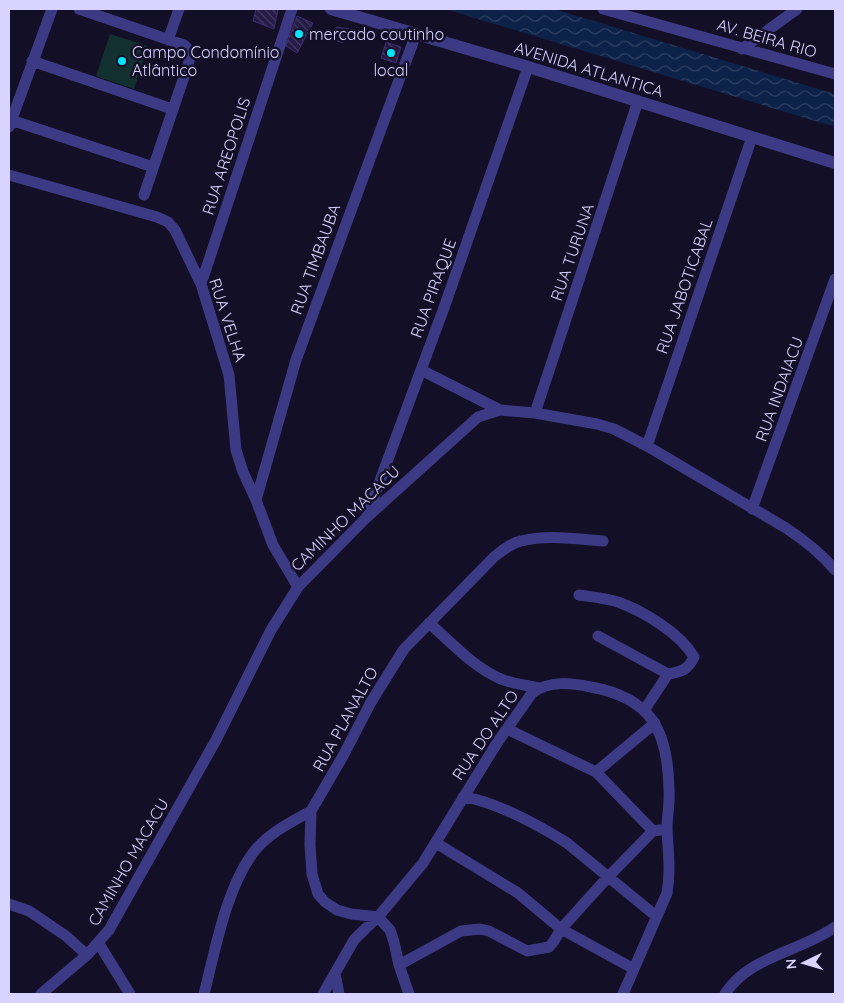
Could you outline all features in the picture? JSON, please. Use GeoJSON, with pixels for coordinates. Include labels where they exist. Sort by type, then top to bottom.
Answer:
{"type":"FeatureCollection","features":[{"type":"Feature","properties":{"kind":"street"},"geometry":{"type":"LineString","coordinates":[[52,9],[10,123],[153,168]]}},
{"type":"Feature","properties":{"kind":"street"},"geometry":{"type":"LineString","coordinates":[[79,9],[184,45],[188,49],[190,55],[144,195]]}},
{"type":"Feature","properties":{"kind":"street"},"geometry":{"type":"LineString","coordinates":[[168,40],[179,9]]}},
{"type":"Feature","properties":{"kind":"street","name":"RUA AREOPOLIS"},"geometry":{"type":"LineString","coordinates":[[201,284],[292,9]]}},
{"type":"Feature","properties":{"kind":"street","name":"AVENIDA ATLANTICA"},"geometry":{"type":"LineString","coordinates":[[331,9],[528,67],[835,163]]}},
{"type":"Feature","properties":{"kind":"street","name":"AV. BEIRA RIO"},"geometry":{"type":"LineString","coordinates":[[604,9],[835,74]]}},
{"type":"Feature","properties":{"kind":"street"},"geometry":{"type":"LineString","coordinates":[[742,49],[797,9]]}},
{"type":"Feature","properties":{"kind":"street","name":"RUA TIMBAUBA"},"geometry":{"type":"LineString","coordinates":[[256,500],[296,360],[416,34]]}},
{"type":"Feature","properties":{"kind":"street"},"geometry":{"type":"LineString","coordinates":[[32,60],[172,109]]}},
{"type":"Feature","properties":{"kind":"street","name":"RUA PIRAQUE"},"geometry":{"type":"LineString","coordinates":[[366,518],[421,370],[528,67]]}},
{"type":"Feature","properties":{"kind":"street","name":"RUA TURUNA"},"geometry":{"type":"LineString","coordinates":[[535,413],[638,102]]}},
{"type":"Feature","properties":{"kind":"street","name":"RUA JABOTICABAL"},"geometry":{"type":"LineString","coordinates":[[647,446],[752,137]]}},
{"type":"Feature","properties":{"kind":"street","name":"RUA VELHA"},"geometry":{"type":"LineString","coordinates":[[9,175],[157,217],[168,222],[175,230],[201,284],[229,375],[236,450],[243,472],[273,544],[298,587]]}},
{"type":"Feature","properties":{"kind":"street","name":"RUA INDAIACU"},"geometry":{"type":"LineString","coordinates":[[752,509],[835,279]]}},
{"type":"Feature","properties":{"kind":"street"},"geometry":{"type":"LineString","coordinates":[[421,370],[500,410]]}},
{"type":"Feature","properties":{"kind":"street","name":"CAMINHO MACACU"},"geometry":{"type":"LineString","coordinates":[[41,994],[88,955],[109,930],[212,748],[271,630],[298,587],[366,518],[478,417],[500,410],[535,413],[597,424],[614,429],[647,446],[801,538],[826,559],[835,570]]}},
{"type":"Feature","properties":{"kind":"street","name":"RUA PLANALTO"},"geometry":{"type":"LineString","coordinates":[[378,917],[351,914],[337,910],[325,902],[318,894],[312,874],[310,845],[311,811],[343,756],[370,702],[404,649],[494,557],[508,546],[520,541],[536,538],[603,541]]}},
{"type":"Feature","properties":{"kind":"street"},"geometry":{"type":"LineString","coordinates":[[579,595],[603,598],[619,603],[650,618],[689,648],[694,657],[689,666],[682,672],[668,674],[598,636]]}},
{"type":"Feature","properties":{"kind":"street"},"geometry":{"type":"LineString","coordinates":[[429,623],[475,664],[489,673],[513,683],[539,688]]}},
{"type":"Feature","properties":{"kind":"street"},"geometry":{"type":"LineString","coordinates":[[645,709],[668,674]]}},
{"type":"Feature","properties":{"kind":"street","name":"RUA DO ALTO"},"geometry":{"type":"LineString","coordinates":[[323,994],[354,940],[378,917],[423,863],[496,743],[532,693],[539,688],[559,683],[576,684],[606,690],[626,697],[645,709],[655,723],[664,748],[668,768],[667,828],[670,877],[667,893],[623,994]]}},
{"type":"Feature","properties":{"kind":"street"},"geometry":{"type":"LineString","coordinates":[[596,772],[655,723]]}},
{"type":"Feature","properties":{"kind":"street"},"geometry":{"type":"LineString","coordinates":[[507,729],[596,772],[653,831]]}},
{"type":"Feature","properties":{"kind":"street"},"geometry":{"type":"LineString","coordinates":[[463,797],[488,802],[553,834],[656,916]]}},
{"type":"Feature","properties":{"kind":"street"},"geometry":{"type":"LineString","coordinates":[[204,994],[228,905],[239,876],[253,853],[264,842],[280,828],[311,811]]}},
{"type":"Feature","properties":{"kind":"street"},"geometry":{"type":"LineString","coordinates":[[399,965],[461,931],[480,928],[489,930],[527,950],[549,947],[561,929],[653,831],[667,828]]}},
{"type":"Feature","properties":{"kind":"street"},"geometry":{"type":"LineString","coordinates":[[436,843],[518,893],[561,929],[634,969]]}},
{"type":"Feature","properties":{"kind":"street"},"geometry":{"type":"LineString","coordinates":[[9,904],[29,912],[66,936],[88,955]]}},
{"type":"Feature","properties":{"kind":"street"},"geometry":{"type":"LineString","coordinates":[[378,917],[390,930],[409,994]]}},
{"type":"Feature","properties":{"kind":"street"},"geometry":{"type":"LineString","coordinates":[[725,994],[739,977],[755,966],[835,928]]}},
{"type":"Feature","properties":{"kind":"street"},"geometry":{"type":"LineString","coordinates":[[98,944],[130,994]]}},
{"type":"Feature","properties":{"kind":"street"},"geometry":{"type":"LineString","coordinates":[[335,973],[339,994]]}},
{"type":"Feature","properties":{"kind":"green space","name":"Campo Condomínio Atlântico"},"geometry":{"type":"Polygon","coordinates":[[[110,34],[148,46],[134,89],[96,76],[110,34]]]}},
{"type":"Feature","properties":{"kind":"water"},"geometry":{"type":"Polygon","coordinates":[[[445,9],[554,9],[835,94],[835,127],[445,9]]]}},
{"type":"Feature","properties":{"kind":"building"},"geometry":{"type":"Polygon","coordinates":[[[256,9],[278,10],[274,29],[253,21],[256,9]]]}},
{"type":"Feature","properties":{"kind":"building","name":"mercado coutinho"},"geometry":{"type":"Polygon","coordinates":[[[297,16],[313,23],[297,53],[286,46],[297,16]]]}},
{"type":"Feature","properties":{"kind":"building"},"geometry":{"type":"Polygon","coordinates":[[[337,27],[349,29],[343,43],[332,39],[337,27]]]}},
{"type":"Feature","properties":{"kind":"building","name":"local"},"geometry":{"type":"Polygon","coordinates":[[[386,42],[401,47],[396,63],[381,58],[386,42]]]}},
{"type":"Feature","properties":{"kind":"place","name":"mercado coutinho"},"geometry":{"type":"Point","coordinates":[299,34]}},
{"type":"Feature","properties":{"kind":"place","name":"local"},"geometry":{"type":"Point","coordinates":[391,53]}},
{"type":"Feature","properties":{"kind":"place","name":"Campo Condomínio Atlântico"},"geometry":{"type":"Point","coordinates":[122,61]}}]}
